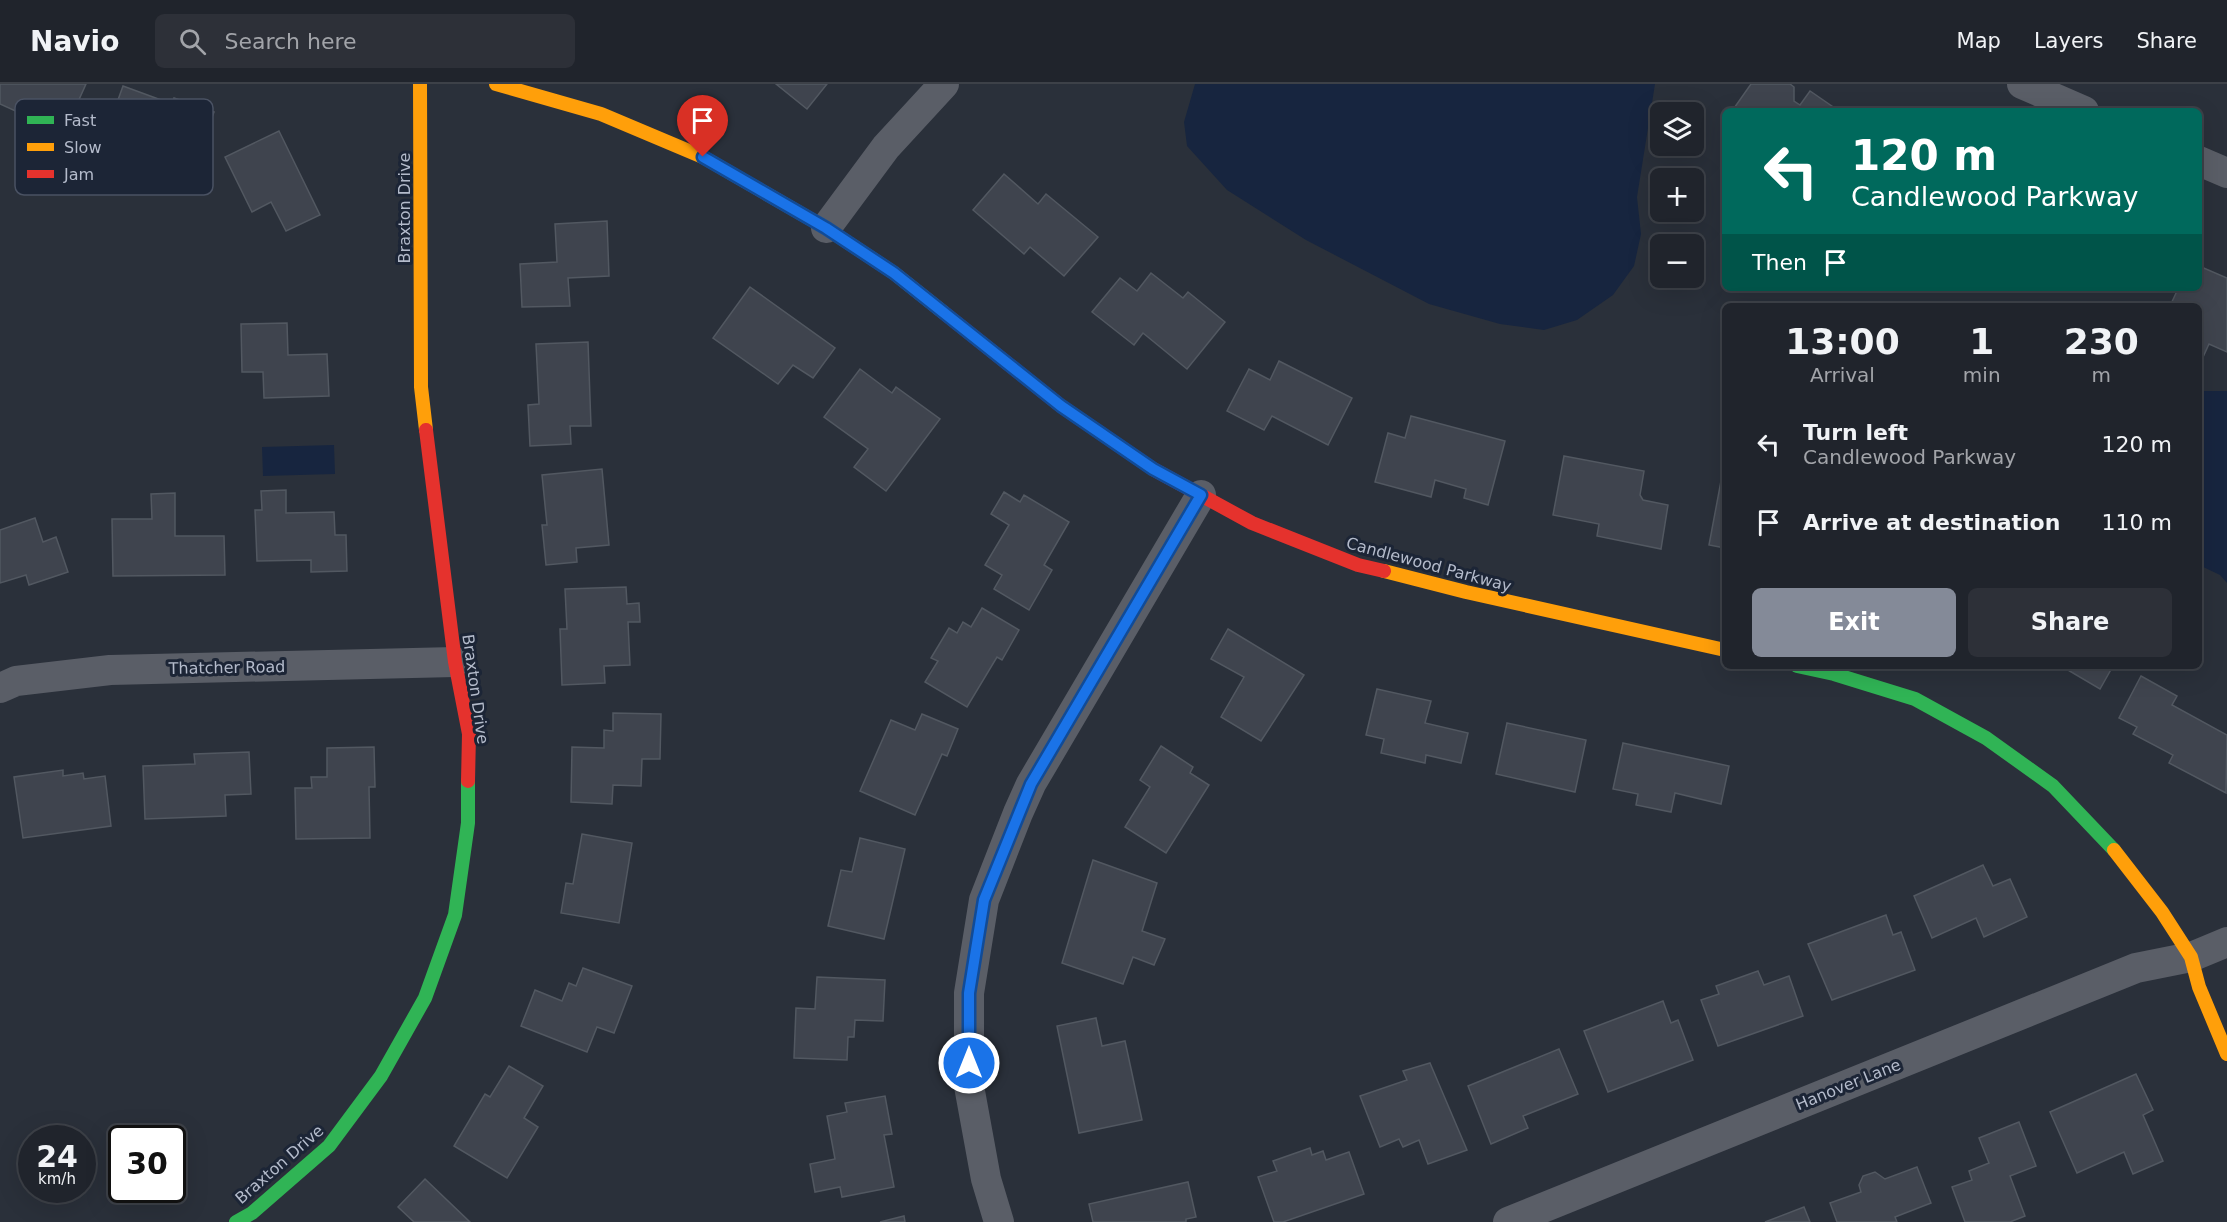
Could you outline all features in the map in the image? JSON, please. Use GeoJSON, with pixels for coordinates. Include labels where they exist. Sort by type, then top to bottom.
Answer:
{"type":"FeatureCollection","features":[{"type":"Feature","properties":{"kind":"street","name":"Braxton Drive"},"geometry":{"type":"LineString","coordinates":[[236,1222],[252,1213],[329,1146],[381,1076],[424,998],[455,915],[468,823],[469,734],[455,662],[421,387],[420,84]]}},
{"type":"Feature","properties":{"kind":"street","name":"Candlewood Parkway"},"geometry":{"type":"LineString","coordinates":[[496,84],[601,114],[703,157],[826,228],[894,273],[1061,406],[1153,469],[1252,523],[1358,565],[1466,592],[1722,649]]}},
{"type":"Feature","properties":{"kind":"street"},"geometry":{"type":"LineString","coordinates":[[826,228],[886,147],[944,84]]}},
{"type":"Feature","properties":{"kind":"street"},"geometry":{"type":"LineString","coordinates":[[2022,84],[2077,108]]}},
{"type":"Feature","properties":{"kind":"street"},"geometry":{"type":"LineString","coordinates":[[2202,162],[2227,173]]}},
{"type":"Feature","properties":{"kind":"street"},"geometry":{"type":"LineString","coordinates":[[999,1222],[986,1179],[969,1086],[969,993],[984,900],[1031,784],[1201,495]]}},
{"type":"Feature","properties":{"kind":"street","name":"Thatcher Road"},"geometry":{"type":"LineString","coordinates":[[0,688],[16,681],[110,670],[455,662]]}},
{"type":"Feature","properties":{"kind":"street"},"geometry":{"type":"LineString","coordinates":[[1811,669],[1915,699],[1986,738],[2053,786],[2111,846],[2162,912],[2191,957],[2199,987],[2227,1054]]}},
{"type":"Feature","properties":{"kind":"street","name":"Hanover Lane"},"geometry":{"type":"LineString","coordinates":[[1508,1222],[2136,968],[2191,957],[2227,942]]}},
{"type":"Feature","properties":{"kind":"water"},"geometry":{"type":"Polygon","coordinates":[[[1195,84],[1655,84],[1652,102],[1650,102],[1650,115],[1637,197],[1641,234],[1634,266],[1613,295],[1577,320],[1544,330],[1500,324],[1429,304],[1306,240],[1227,190],[1187,146],[1184,122],[1195,84]]]}},
{"type":"Feature","properties":{"kind":"water"},"geometry":{"type":"Polygon","coordinates":[[[2202,391],[2227,391],[2227,583],[2220,575],[2202,566],[2202,391]]]}},
{"type":"Feature","properties":{"kind":"water"},"geometry":{"type":"Polygon","coordinates":[[[334,445],[335,474],[263,476],[262,447],[334,445]]]}},
{"type":"Feature","properties":{"kind":"building"},"geometry":{"type":"Polygon","coordinates":[[[0,84],[86,84],[79,99],[15,99],[15,111],[0,104],[0,84]]]}},
{"type":"Feature","properties":{"kind":"building"},"geometry":{"type":"Polygon","coordinates":[[[776,84],[827,84],[807,109],[776,84]]]}},
{"type":"Feature","properties":{"kind":"building"},"geometry":{"type":"Polygon","coordinates":[[[1751,84],[1790,84],[1794,87],[1794,101],[1800,105],[1810,91],[1835,108],[1734,108],[1751,84]]]}},
{"type":"Feature","properties":{"kind":"building"},"geometry":{"type":"Polygon","coordinates":[[[123,86],[158,99],[118,99],[123,86]]]}},
{"type":"Feature","properties":{"kind":"building"},"geometry":{"type":"Polygon","coordinates":[[[279,131],[320,215],[286,231],[271,202],[252,212],[225,157],[279,131]]]}},
{"type":"Feature","properties":{"kind":"building"},"geometry":{"type":"Polygon","coordinates":[[[1004,174],[1038,204],[1046,194],[1098,237],[1064,276],[1030,247],[1024,254],[973,210],[1004,174]]]}},
{"type":"Feature","properties":{"kind":"building"},"geometry":{"type":"Polygon","coordinates":[[[607,221],[609,276],[568,278],[570,306],[522,307],[520,264],[557,262],[555,224],[607,221]]]}},
{"type":"Feature","properties":{"kind":"building"},"geometry":{"type":"Polygon","coordinates":[[[2202,267],[2227,278],[2227,352],[2209,344],[2202,359],[2202,303],[2171,303],[2177,291],[2202,291],[2202,267]]]}},
{"type":"Feature","properties":{"kind":"building"},"geometry":{"type":"Polygon","coordinates":[[[1151,273],[1183,298],[1188,292],[1225,322],[1187,369],[1143,333],[1134,345],[1092,312],[1120,278],[1137,291],[1151,273]]]}},
{"type":"Feature","properties":{"kind":"building"},"geometry":{"type":"Polygon","coordinates":[[[750,287],[835,348],[813,378],[793,365],[778,384],[713,338],[750,287]]]}},
{"type":"Feature","properties":{"kind":"building"},"geometry":{"type":"Polygon","coordinates":[[[287,323],[288,355],[327,354],[329,396],[264,398],[263,372],[242,372],[241,324],[287,323]]]}},
{"type":"Feature","properties":{"kind":"building"},"geometry":{"type":"Polygon","coordinates":[[[588,342],[591,426],[570,426],[571,444],[530,446],[528,405],[539,404],[536,344],[588,342]]]}},
{"type":"Feature","properties":{"kind":"building"},"geometry":{"type":"Polygon","coordinates":[[[1279,361],[1352,398],[1328,445],[1272,416],[1264,430],[1227,411],[1249,369],[1270,380],[1279,361]]]}},
{"type":"Feature","properties":{"kind":"building"},"geometry":{"type":"Polygon","coordinates":[[[860,369],[892,393],[896,387],[940,419],[886,491],[854,467],[868,449],[824,417],[860,369]]]}},
{"type":"Feature","properties":{"kind":"building"},"geometry":{"type":"Polygon","coordinates":[[[1411,416],[1505,441],[1488,505],[1464,498],[1466,489],[1435,480],[1431,497],[1375,482],[1388,433],[1405,438],[1411,416]]]}},
{"type":"Feature","properties":{"kind":"building"},"geometry":{"type":"Polygon","coordinates":[[[1564,456],[1644,471],[1640,495],[1643,500],[1668,505],[1661,549],[1597,536],[1599,524],[1553,515],[1564,456]]]}},
{"type":"Feature","properties":{"kind":"building"},"geometry":{"type":"Polygon","coordinates":[[[602,469],[609,545],[576,548],[577,562],[546,565],[542,525],[547,525],[542,475],[602,469]]]}},
{"type":"Feature","properties":{"kind":"building"},"geometry":{"type":"Polygon","coordinates":[[[1721,481],[1722,547],[1709,545],[1721,481]]]}},
{"type":"Feature","properties":{"kind":"building"},"geometry":{"type":"Polygon","coordinates":[[[286,490],[286,513],[334,512],[335,535],[346,535],[347,571],[311,572],[311,560],[257,561],[255,510],[262,510],[261,491],[286,490]]]}},
{"type":"Feature","properties":{"kind":"building"},"geometry":{"type":"Polygon","coordinates":[[[1004,492],[1020,502],[1024,495],[1069,522],[1044,565],[1052,570],[1029,610],[994,589],[1002,575],[985,565],[1009,525],[991,514],[1004,492]]]}},
{"type":"Feature","properties":{"kind":"building"},"geometry":{"type":"Polygon","coordinates":[[[175,493],[175,536],[224,536],[225,575],[113,576],[112,519],[152,519],[151,494],[175,493]]]}},
{"type":"Feature","properties":{"kind":"building"},"geometry":{"type":"Polygon","coordinates":[[[35,518],[43,542],[56,537],[68,572],[29,585],[26,575],[0,583],[0,530],[35,518]]]}},
{"type":"Feature","properties":{"kind":"building"},"geometry":{"type":"Polygon","coordinates":[[[626,587],[627,604],[639,603],[640,622],[628,622],[630,665],[604,666],[605,683],[562,685],[560,629],[567,629],[565,589],[626,587]]]}},
{"type":"Feature","properties":{"kind":"building"},"geometry":{"type":"Polygon","coordinates":[[[982,608],[1019,630],[1002,660],[997,657],[967,707],[925,682],[938,661],[931,658],[949,628],[957,633],[963,622],[971,627],[982,608]]]}},
{"type":"Feature","properties":{"kind":"building"},"geometry":{"type":"Polygon","coordinates":[[[1228,629],[1304,675],[1261,741],[1221,717],[1244,677],[1211,659],[1228,629]]]}},
{"type":"Feature","properties":{"kind":"building"},"geometry":{"type":"Polygon","coordinates":[[[2066,669],[2111,669],[2100,689],[2066,669]]]}},
{"type":"Feature","properties":{"kind":"building"},"geometry":{"type":"Polygon","coordinates":[[[2141,676],[2177,696],[2172,705],[2227,735],[2226,793],[2169,763],[2173,755],[2133,734],[2137,727],[2119,718],[2141,676]]]}},
{"type":"Feature","properties":{"kind":"building"},"geometry":{"type":"Polygon","coordinates":[[[1377,689],[1431,701],[1425,723],[1468,733],[1461,763],[1426,755],[1425,763],[1381,753],[1384,739],[1366,735],[1377,689]]]}},
{"type":"Feature","properties":{"kind":"building"},"geometry":{"type":"Polygon","coordinates":[[[613,713],[661,714],[660,759],[642,759],[641,786],[613,785],[612,804],[571,802],[572,747],[604,748],[604,730],[613,731],[613,713]]]}},
{"type":"Feature","properties":{"kind":"building"},"geometry":{"type":"Polygon","coordinates":[[[922,714],[958,729],[947,756],[942,754],[915,815],[860,791],[891,720],[915,730],[922,714]]]}},
{"type":"Feature","properties":{"kind":"building"},"geometry":{"type":"Polygon","coordinates":[[[1507,723],[1586,740],[1575,792],[1496,774],[1507,723]]]}},
{"type":"Feature","properties":{"kind":"building"},"geometry":{"type":"Polygon","coordinates":[[[1623,743],[1729,766],[1721,804],[1675,793],[1671,812],[1636,805],[1638,794],[1613,789],[1623,743]]]}},
{"type":"Feature","properties":{"kind":"building"},"geometry":{"type":"Polygon","coordinates":[[[1161,746],[1193,767],[1190,773],[1209,785],[1166,853],[1125,827],[1150,787],[1140,780],[1161,746]]]}},
{"type":"Feature","properties":{"kind":"building"},"geometry":{"type":"Polygon","coordinates":[[[374,747],[375,787],[369,787],[370,838],[296,839],[295,788],[312,788],[311,777],[327,777],[327,748],[374,747]]]}},
{"type":"Feature","properties":{"kind":"building"},"geometry":{"type":"Polygon","coordinates":[[[249,752],[251,794],[225,795],[226,816],[145,819],[143,766],[195,764],[194,754],[249,752]]]}},
{"type":"Feature","properties":{"kind":"building"},"geometry":{"type":"Polygon","coordinates":[[[63,770],[63,776],[83,773],[84,779],[105,776],[111,826],[23,838],[14,777],[63,770]]]}},
{"type":"Feature","properties":{"kind":"building"},"geometry":{"type":"Polygon","coordinates":[[[582,834],[632,843],[619,923],[561,913],[566,883],[573,884],[582,834]]]}},
{"type":"Feature","properties":{"kind":"building"},"geometry":{"type":"Polygon","coordinates":[[[860,838],[905,849],[884,939],[828,926],[841,870],[852,872],[860,838]]]}},
{"type":"Feature","properties":{"kind":"building"},"geometry":{"type":"Polygon","coordinates":[[[1093,860],[1157,883],[1142,931],[1165,939],[1154,965],[1133,957],[1123,984],[1062,963],[1093,860]]]}},
{"type":"Feature","properties":{"kind":"building"},"geometry":{"type":"Polygon","coordinates":[[[1983,865],[1993,886],[2010,879],[2027,917],[1984,937],[1976,918],[1932,938],[1914,896],[1983,865]]]}},
{"type":"Feature","properties":{"kind":"building"},"geometry":{"type":"Polygon","coordinates":[[[1886,915],[1893,935],[1901,932],[1915,970],[1832,1000],[1808,944],[1886,915]]]}},
{"type":"Feature","properties":{"kind":"building"},"geometry":{"type":"Polygon","coordinates":[[[583,968],[632,986],[614,1033],[597,1027],[587,1052],[521,1026],[535,990],[562,1001],[569,983],[576,986],[583,968]]]}},
{"type":"Feature","properties":{"kind":"building"},"geometry":{"type":"Polygon","coordinates":[[[1758,971],[1764,985],[1789,976],[1803,1016],[1718,1046],[1701,1000],[1719,994],[1716,986],[1758,971]]]}},
{"type":"Feature","properties":{"kind":"building"},"geometry":{"type":"Polygon","coordinates":[[[817,977],[885,980],[883,1021],[855,1020],[854,1037],[848,1037],[847,1060],[794,1058],[796,1008],[815,1009],[817,977]]]}},
{"type":"Feature","properties":{"kind":"building"},"geometry":{"type":"Polygon","coordinates":[[[1663,1001],[1671,1023],[1678,1020],[1693,1060],[1608,1092],[1584,1031],[1663,1001]]]}},
{"type":"Feature","properties":{"kind":"building"},"geometry":{"type":"Polygon","coordinates":[[[1096,1018],[1102,1046],[1125,1041],[1142,1120],[1079,1133],[1057,1026],[1096,1018]]]}},
{"type":"Feature","properties":{"kind":"building"},"geometry":{"type":"Polygon","coordinates":[[[1559,1049],[1578,1094],[1523,1116],[1528,1128],[1491,1144],[1468,1086],[1559,1049]]]}},
{"type":"Feature","properties":{"kind":"building"},"geometry":{"type":"Polygon","coordinates":[[[1430,1063],[1467,1150],[1428,1164],[1419,1140],[1403,1147],[1399,1139],[1380,1147],[1360,1096],[1407,1080],[1403,1071],[1430,1063]]]}},
{"type":"Feature","properties":{"kind":"building"},"geometry":{"type":"Polygon","coordinates":[[[509,1066],[543,1086],[524,1118],[538,1127],[507,1178],[454,1146],[485,1094],[490,1097],[509,1066]]]}},
{"type":"Feature","properties":{"kind":"building"},"geometry":{"type":"Polygon","coordinates":[[[2136,1074],[2153,1110],[2143,1115],[2163,1161],[2133,1174],[2124,1152],[2077,1173],[2050,1112],[2136,1074]]]}},
{"type":"Feature","properties":{"kind":"building"},"geometry":{"type":"Polygon","coordinates":[[[885,1096],[892,1134],[884,1135],[894,1187],[842,1197],[840,1187],[815,1192],[810,1164],[835,1159],[827,1116],[847,1112],[845,1103],[885,1096]]]}},
{"type":"Feature","properties":{"kind":"building"},"geometry":{"type":"Polygon","coordinates":[[[2019,1122],[2036,1166],[2010,1176],[2025,1216],[2010,1222],[1965,1222],[1952,1187],[1972,1180],[1969,1171],[1989,1163],[1979,1138],[2019,1122]]]}},
{"type":"Feature","properties":{"kind":"building"},"geometry":{"type":"Polygon","coordinates":[[[1310,1148],[1312,1155],[1323,1151],[1326,1160],[1349,1152],[1364,1194],[1283,1222],[1274,1222],[1258,1177],[1277,1171],[1273,1161],[1310,1148]]]}},
{"type":"Feature","properties":{"kind":"building"},"geometry":{"type":"Polygon","coordinates":[[[1917,1167],[1931,1203],[1895,1217],[1897,1222],[1837,1222],[1830,1203],[1861,1192],[1859,1185],[1863,1176],[1875,1172],[1885,1179],[1917,1167]]]}},
{"type":"Feature","properties":{"kind":"building"},"geometry":{"type":"Polygon","coordinates":[[[425,1179],[470,1222],[414,1222],[398,1207],[425,1179]]]}},
{"type":"Feature","properties":{"kind":"building"},"geometry":{"type":"Polygon","coordinates":[[[1188,1182],[1196,1217],[1186,1219],[1186,1222],[1093,1222],[1089,1204],[1188,1182]]]}},
{"type":"Feature","properties":{"kind":"building"},"geometry":{"type":"Polygon","coordinates":[[[1804,1207],[1810,1222],[1765,1222],[1804,1207]]]}},
{"type":"Feature","properties":{"kind":"building"},"geometry":{"type":"Polygon","coordinates":[[[904,1216],[905,1222],[880,1222],[904,1216]]]}},
{"type":"Feature","properties":{"kind":"traffic: fast"},"geometry":{"type":"LineString","coordinates":[[1811,669],[1915,699],[1986,738],[2053,786],[2114,850]]}},
{"type":"Feature","properties":{"kind":"traffic: fast"},"geometry":{"type":"LineString","coordinates":[[236,1222],[252,1213],[329,1146],[381,1076],[425,998],[455,915],[468,823],[468,781]]}},
{"type":"Feature","properties":{"kind":"traffic: slow"},"geometry":{"type":"LineString","coordinates":[[420,84],[421,387],[426,430]]}},
{"type":"Feature","properties":{"kind":"traffic: slow"},"geometry":{"type":"LineString","coordinates":[[496,84],[601,114],[703,157],[826,228],[894,273],[943,312]]}},
{"type":"Feature","properties":{"kind":"traffic: slow"},"geometry":{"type":"LineString","coordinates":[[1384,571],[1466,592],[1722,649]]}},
{"type":"Feature","properties":{"kind":"traffic: slow"},"geometry":{"type":"LineString","coordinates":[[2114,850],[2162,912],[2191,957],[2199,987],[2227,1054]]}},
{"type":"Feature","properties":{"kind":"traffic: jam"},"geometry":{"type":"LineString","coordinates":[[943,312],[1061,406],[1153,469],[1252,523],[1358,565],[1384,571]]}},
{"type":"Feature","properties":{"kind":"traffic: jam"},"geometry":{"type":"LineString","coordinates":[[426,430],[455,662],[469,734],[468,781]]}},
{"type":"Feature","properties":{"kind":"route"},"geometry":{"type":"LineString","coordinates":[[703,157],[826,228],[894,273],[1061,406],[1153,469],[1201,495],[1031,784],[1018,813],[984,900],[969,993],[969,1063]]}}]}
